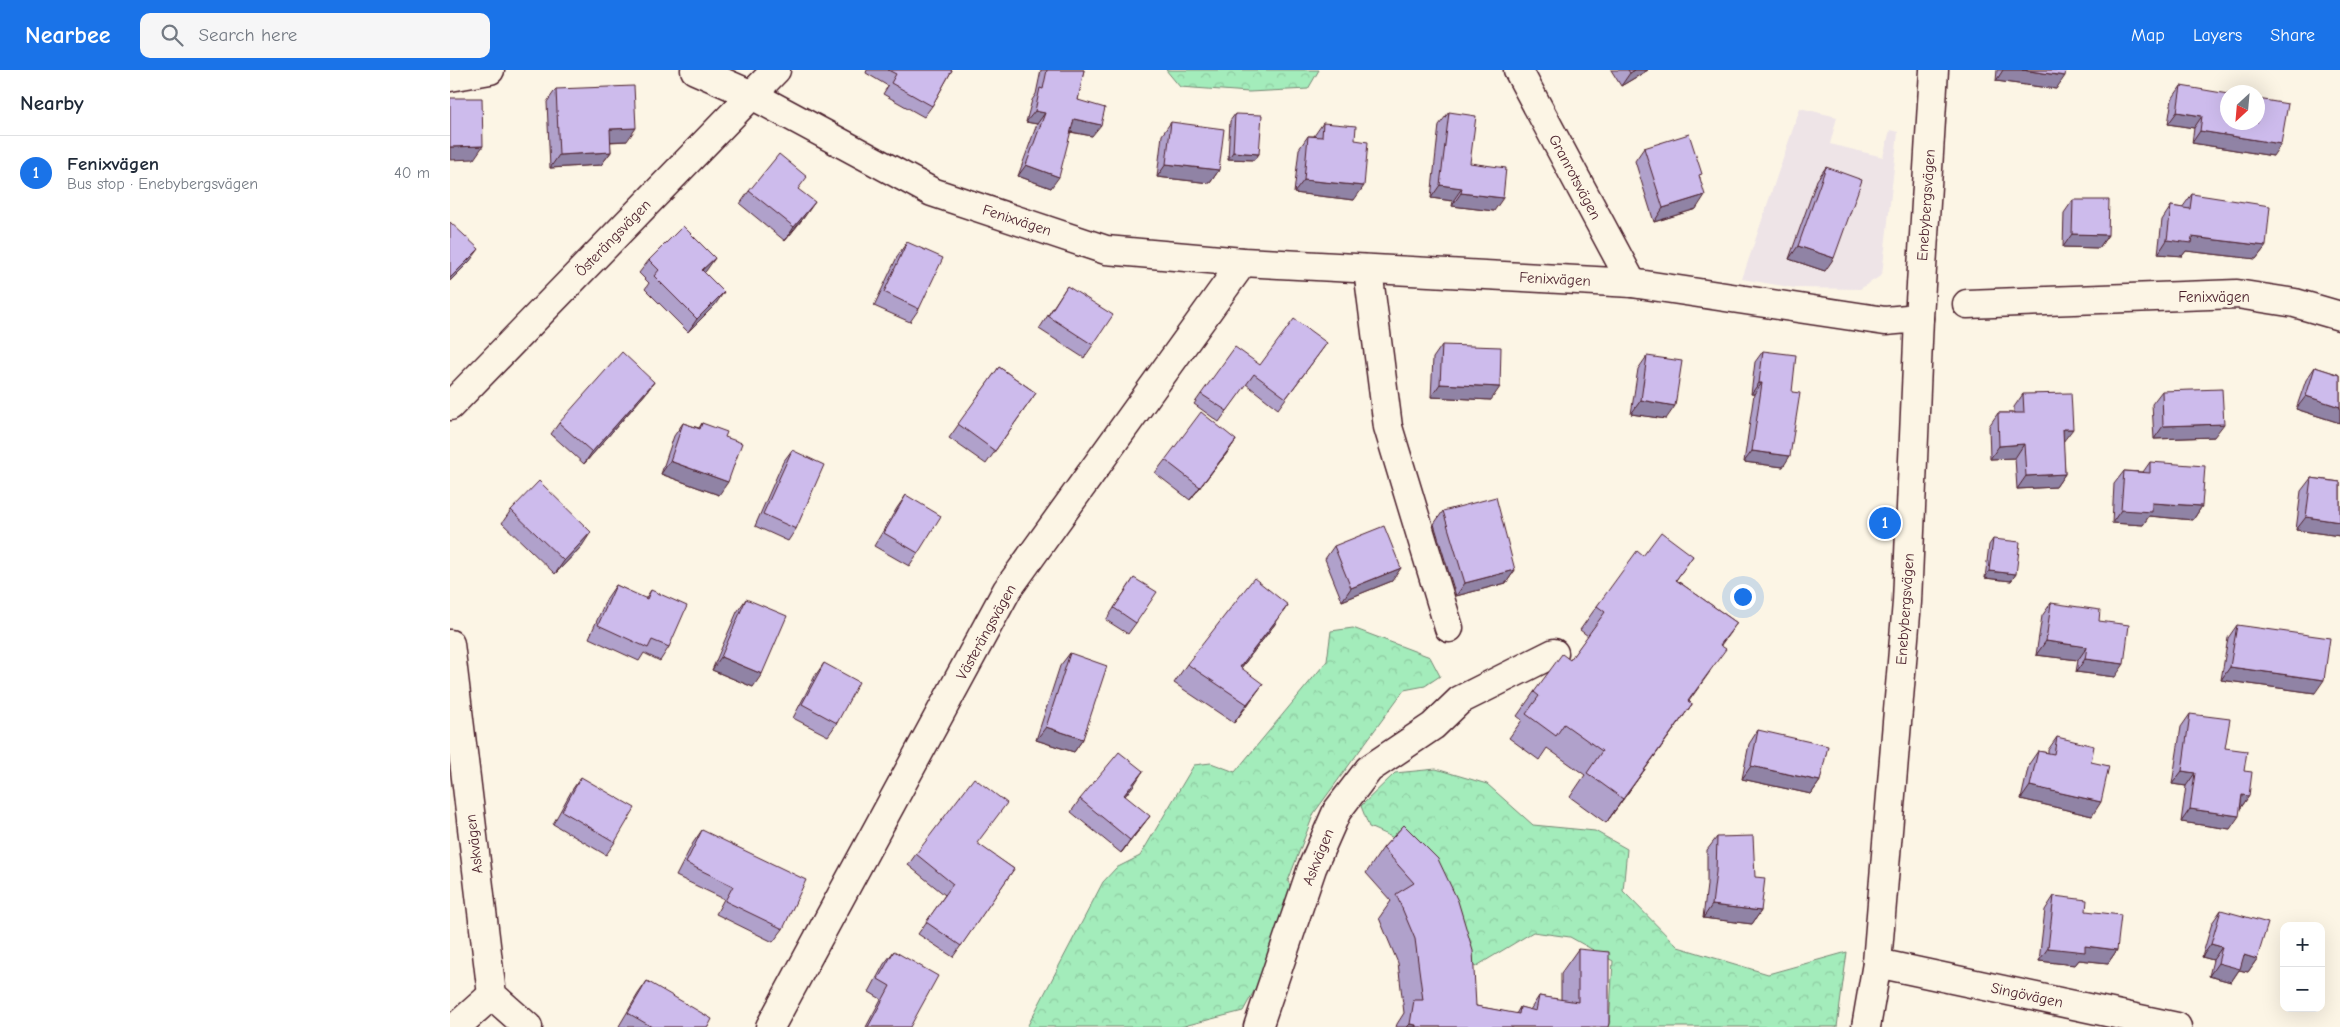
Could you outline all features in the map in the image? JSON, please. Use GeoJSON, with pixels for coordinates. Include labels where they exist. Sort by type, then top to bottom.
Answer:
{"type":"FeatureCollection","features":[{"type":"Feature","properties":{"kind":"street"},"geometry":{"type":"LineString","coordinates":[[450,76],[490,70]]}},
{"type":"Feature","properties":{"kind":"street","name":"Fenixvägen"},"geometry":{"type":"LineString","coordinates":[[695,70],[752,95],[932,192],[1106,250],[1243,262],[1368,270],[1632,283],[1885,321],[1919,318]]}},
{"type":"Feature","properties":{"kind":"street","name":"Österängsvägen"},"geometry":{"type":"LineString","coordinates":[[450,406],[776,70]]}},
{"type":"Feature","properties":{"kind":"street","name":"Granrotsvägen"},"geometry":{"type":"LineString","coordinates":[[1518,70],[1632,283]]}},
{"type":"Feature","properties":{"kind":"street","name":"Enebybergsvägen"},"geometry":{"type":"LineString","coordinates":[[1866,1027],[1877,963],[1907,602],[1919,318],[1934,70]]}},
{"type":"Feature","properties":{"kind":"street","name":"Västerängsvägen"},"geometry":{"type":"LineString","coordinates":[[770,1027],[1007,590],[1243,262]]}},
{"type":"Feature","properties":{"kind":"street"},"geometry":{"type":"LineString","coordinates":[[1368,270],[1388,427],[1449,628]]}},
{"type":"Feature","properties":{"kind":"street","name":"Fenixvägen"},"geometry":{"type":"LineString","coordinates":[[1967,304],[2237,294],[2296,303],[2340,316]]}},
{"type":"Feature","properties":{"kind":"street","name":"Askvägen"},"geometry":{"type":"LineString","coordinates":[[450,644],[492,995]]}},
{"type":"Feature","properties":{"kind":"street","name":"Askvägen"},"geometry":{"type":"LineString","coordinates":[[1258,1027],[1312,868],[1337,811],[1369,769],[1433,726],[1460,700],[1554,652]]}},
{"type":"Feature","properties":{"kind":"street","name":"Singövägen"},"geometry":{"type":"LineString","coordinates":[[1877,963],[2177,1027]]}},
{"type":"Feature","properties":{"kind":"street"},"geometry":{"type":"LineString","coordinates":[[456,1027],[492,995],[528,1027]]}},
{"type":"Feature","properties":{"kind":"shaded area"},"geometry":{"type":"Polygon","coordinates":[[[1800,108],[1837,117],[1830,144],[1883,157],[1890,130],[1898,132],[1882,275],[1860,289],[1795,288],[1742,279],[1800,108]]]}},
{"type":"Feature","properties":{"kind":"green space"},"geometry":{"type":"Polygon","coordinates":[[[1166,70],[1319,70],[1308,89],[1249,92],[1180,87],[1166,70]]]}},
{"type":"Feature","properties":{"kind":"green space"},"geometry":{"type":"Polygon","coordinates":[[[1353,628],[1430,657],[1440,676],[1425,686],[1404,690],[1314,813],[1288,881],[1294,895],[1268,966],[1243,1011],[1180,1027],[1027,1027],[1103,882],[1116,868],[1140,856],[1194,765],[1211,763],[1235,772],[1327,661],[1331,631],[1353,628]]]}},
{"type":"Feature","properties":{"kind":"green space"},"geometry":{"type":"Polygon","coordinates":[[[1436,769],[1487,784],[1533,825],[1595,831],[1627,849],[1623,891],[1678,947],[1768,974],[1847,952],[1837,1027],[1609,1027],[1613,961],[1570,937],[1533,932],[1475,967],[1439,890],[1394,838],[1369,827],[1361,806],[1395,773],[1436,769]]]}},
{"type":"Feature","properties":{"kind":"building"},"geometry":{"type":"Polygon","coordinates":[[[888,70],[952,70],[932,106],[891,83],[896,74],[888,70]]]}},
{"type":"Feature","properties":{"kind":"building"},"geometry":{"type":"Polygon","coordinates":[[[1047,70],[1084,70],[1078,100],[1105,108],[1101,125],[1074,119],[1059,177],[1026,165],[1045,113],[1035,111],[1040,88],[1043,89],[1047,70]]]}},
{"type":"Feature","properties":{"kind":"building"},"geometry":{"type":"Polygon","coordinates":[[[2022,70],[2066,70],[2065,76],[2022,70]]]}},
{"type":"Feature","properties":{"kind":"building"},"geometry":{"type":"Polygon","coordinates":[[[634,86],[636,128],[610,129],[611,152],[559,155],[556,89],[634,86]]]}},
{"type":"Feature","properties":{"kind":"building"},"geometry":{"type":"Polygon","coordinates":[[[2181,86],[2220,93],[2220,130],[2265,130],[2265,100],[2288,104],[2281,144],[2200,131],[2202,116],[2177,112],[2181,86]]]}},
{"type":"Feature","properties":{"kind":"building"},"geometry":{"type":"Polygon","coordinates":[[[450,98],[482,98],[483,146],[450,147],[450,98]]]}},
{"type":"Feature","properties":{"kind":"building"},"geometry":{"type":"Polygon","coordinates":[[[1449,112],[1476,116],[1470,163],[1506,168],[1503,198],[1461,193],[1462,188],[1440,185],[1449,112]]]}},
{"type":"Feature","properties":{"kind":"building"},"geometry":{"type":"Polygon","coordinates":[[[1235,114],[1262,115],[1259,154],[1233,152],[1235,114]]]}},
{"type":"Feature","properties":{"kind":"building"},"geometry":{"type":"Polygon","coordinates":[[[1171,122],[1224,129],[1219,170],[1166,164],[1171,122]]]}},
{"type":"Feature","properties":{"kind":"building"},"geometry":{"type":"Polygon","coordinates":[[[1323,123],[1356,126],[1355,140],[1368,142],[1364,186],[1304,180],[1308,136],[1322,137],[1323,123]]]}},
{"type":"Feature","properties":{"kind":"building"},"geometry":{"type":"Polygon","coordinates":[[[1689,134],[1702,174],[1699,175],[1705,195],[1663,208],[1644,148],[1689,134]]]}},
{"type":"Feature","properties":{"kind":"building"},"geometry":{"type":"Polygon","coordinates":[[[779,154],[807,177],[798,189],[815,202],[794,227],[749,191],[779,154]]]}},
{"type":"Feature","properties":{"kind":"building"},"geometry":{"type":"Polygon","coordinates":[[[1826,167],[1862,180],[1834,258],[1798,246],[1826,167]]]}},
{"type":"Feature","properties":{"kind":"building"},"geometry":{"type":"Polygon","coordinates":[[[2192,194],[2270,206],[2266,246],[2192,237],[2191,243],[2167,240],[2171,206],[2190,209],[2192,194]]]}},
{"type":"Feature","properties":{"kind":"building"},"geometry":{"type":"Polygon","coordinates":[[[2073,200],[2109,200],[2108,235],[2072,234],[2073,200]]]}},
{"type":"Feature","properties":{"kind":"building"},"geometry":{"type":"Polygon","coordinates":[[[450,222],[479,249],[450,278],[450,222]]]}},
{"type":"Feature","properties":{"kind":"building"},"geometry":{"type":"Polygon","coordinates":[[[683,226],[715,258],[702,270],[724,292],[697,319],[654,276],[659,270],[649,260],[683,226]]]}},
{"type":"Feature","properties":{"kind":"building"},"geometry":{"type":"Polygon","coordinates":[[[907,242],[943,258],[919,309],[884,292],[907,242]]]}},
{"type":"Feature","properties":{"kind":"building"},"geometry":{"type":"Polygon","coordinates":[[[1067,286],[1113,315],[1093,345],[1048,316],[1067,286]]]}},
{"type":"Feature","properties":{"kind":"building"},"geometry":{"type":"Polygon","coordinates":[[[1294,319],[1327,343],[1286,398],[1254,374],[1227,411],[1201,394],[1235,347],[1260,365],[1294,319]]]}},
{"type":"Feature","properties":{"kind":"building"},"geometry":{"type":"Polygon","coordinates":[[[1442,345],[1501,347],[1500,387],[1440,384],[1442,345]]]}},
{"type":"Feature","properties":{"kind":"building"},"geometry":{"type":"Polygon","coordinates":[[[1763,351],[1796,355],[1792,392],[1800,393],[1790,456],[1752,451],[1762,383],[1759,383],[1763,351]]]}},
{"type":"Feature","properties":{"kind":"building"},"geometry":{"type":"Polygon","coordinates":[[[622,352],[654,382],[592,452],[559,423],[622,352]]]}},
{"type":"Feature","properties":{"kind":"building"},"geometry":{"type":"Polygon","coordinates":[[[1647,356],[1682,361],[1675,406],[1641,400],[1647,356]]]}},
{"type":"Feature","properties":{"kind":"building"},"geometry":{"type":"Polygon","coordinates":[[[999,367],[1036,393],[995,451],[958,424],[999,367]]]}},
{"type":"Feature","properties":{"kind":"building"},"geometry":{"type":"Polygon","coordinates":[[[2315,367],[2340,375],[2340,407],[2306,396],[2315,367]]]}},
{"type":"Feature","properties":{"kind":"building"},"geometry":{"type":"Polygon","coordinates":[[[2222,389],[2224,424],[2163,426],[2162,391],[2222,389]]]}},
{"type":"Feature","properties":{"kind":"building"},"geometry":{"type":"Polygon","coordinates":[[[2071,393],[2073,429],[2063,429],[2065,474],[2026,476],[2024,444],[1999,446],[1998,413],[2024,413],[2023,394],[2071,393]]]}},
{"type":"Feature","properties":{"kind":"building"},"geometry":{"type":"Polygon","coordinates":[[[1201,412],[1236,440],[1200,487],[1165,460],[1201,412]]]}},
{"type":"Feature","properties":{"kind":"building"},"geometry":{"type":"Polygon","coordinates":[[[683,423],[700,429],[702,423],[727,432],[725,437],[742,443],[728,482],[670,461],[683,423]]]}},
{"type":"Feature","properties":{"kind":"building"},"geometry":{"type":"Polygon","coordinates":[[[792,450],[824,465],[796,529],[763,514],[792,450]]]}},
{"type":"Feature","properties":{"kind":"building"},"geometry":{"type":"Polygon","coordinates":[[[2150,462],[2205,466],[2202,506],[2152,503],[2152,512],[2121,510],[2124,471],[2150,473],[2150,462]]]}},
{"type":"Feature","properties":{"kind":"building"},"geometry":{"type":"Polygon","coordinates":[[[2311,478],[2340,482],[2340,522],[2306,517],[2311,478]]]}},
{"type":"Feature","properties":{"kind":"building"},"geometry":{"type":"Polygon","coordinates":[[[539,481],[591,532],[564,561],[511,510],[539,481]]]}},
{"type":"Feature","properties":{"kind":"building"},"geometry":{"type":"Polygon","coordinates":[[[906,495],[941,516],[918,553],[884,533],[906,495]]]}},
{"type":"Feature","properties":{"kind":"building"},"geometry":{"type":"Polygon","coordinates":[[[1496,497],[1515,570],[1465,583],[1443,511],[1496,497]]]}},
{"type":"Feature","properties":{"kind":"building"},"geometry":{"type":"Polygon","coordinates":[[[1384,526],[1401,568],[1351,588],[1334,546],[1384,526]]]}},
{"type":"Feature","properties":{"kind":"building"},"geometry":{"type":"Polygon","coordinates":[[[1661,532],[1693,556],[1676,580],[1737,623],[1720,645],[1726,649],[1688,701],[1692,704],[1623,799],[1587,773],[1602,751],[1564,724],[1556,736],[1526,714],[1539,696],[1534,692],[1562,654],[1570,660],[1605,612],[1597,606],[1637,551],[1643,556],[1661,532]]]}},
{"type":"Feature","properties":{"kind":"building"},"geometry":{"type":"Polygon","coordinates":[[[1993,539],[2020,542],[2016,574],[1989,571],[1993,539]]]}},
{"type":"Feature","properties":{"kind":"building"},"geometry":{"type":"Polygon","coordinates":[[[1134,578],[1157,592],[1136,623],[1114,608],[1134,578]]]}},
{"type":"Feature","properties":{"kind":"building"},"geometry":{"type":"Polygon","coordinates":[[[1254,578],[1288,605],[1240,667],[1263,684],[1247,704],[1187,664],[1254,578]]]}},
{"type":"Feature","properties":{"kind":"building"},"geometry":{"type":"Polygon","coordinates":[[[616,585],[647,599],[651,590],[687,606],[669,647],[652,640],[648,648],[598,625],[616,585]]]}},
{"type":"Feature","properties":{"kind":"building"},"geometry":{"type":"Polygon","coordinates":[[[746,599],[787,616],[762,674],[721,657],[746,599]]]}},
{"type":"Feature","properties":{"kind":"building"},"geometry":{"type":"Polygon","coordinates":[[[2051,603],[2100,610],[2099,621],[2129,625],[2124,664],[2085,659],[2087,647],[2046,641],[2051,603]]]}},
{"type":"Feature","properties":{"kind":"building"},"geometry":{"type":"Polygon","coordinates":[[[2237,625],[2330,638],[2324,680],[2230,667],[2237,625]]]}},
{"type":"Feature","properties":{"kind":"building"},"geometry":{"type":"Polygon","coordinates":[[[1070,653],[1107,666],[1083,739],[1046,727],[1070,653]]]}},
{"type":"Feature","properties":{"kind":"building"},"geometry":{"type":"Polygon","coordinates":[[[824,663],[859,682],[837,723],[802,704],[824,663]]]}},
{"type":"Feature","properties":{"kind":"building"},"geometry":{"type":"Polygon","coordinates":[[[2190,714],[2230,719],[2225,748],[2247,751],[2244,771],[2252,772],[2249,796],[2242,795],[2239,816],[2190,809],[2195,773],[2182,771],[2190,714]]]}},
{"type":"Feature","properties":{"kind":"building"},"geometry":{"type":"Polygon","coordinates":[[[1758,730],[1828,746],[1820,781],[1751,766],[1758,730]]]}},
{"type":"Feature","properties":{"kind":"building"},"geometry":{"type":"Polygon","coordinates":[[[2057,737],[2094,746],[2091,762],[2109,766],[2101,802],[2030,786],[2038,751],[2054,754],[2057,737]]]}},
{"type":"Feature","properties":{"kind":"building"},"geometry":{"type":"Polygon","coordinates":[[[1119,752],[1143,771],[1124,795],[1150,816],[1130,840],[1080,799],[1119,752]]]}},
{"type":"Feature","properties":{"kind":"building"},"geometry":{"type":"Polygon","coordinates":[[[581,777],[635,808],[615,842],[562,811],[581,777]]]}},
{"type":"Feature","properties":{"kind":"building"},"geometry":{"type":"Polygon","coordinates":[[[974,778],[1007,803],[977,843],[1014,869],[961,946],[926,922],[953,884],[916,854],[974,778]]]}},
{"type":"Feature","properties":{"kind":"building"},"geometry":{"type":"Polygon","coordinates":[[[1404,825],[1438,859],[1458,901],[1473,951],[1476,1006],[1519,1014],[1520,1007],[1536,1011],[1539,996],[1578,1002],[1578,949],[1609,952],[1608,1027],[1416,1027],[1416,1025],[1410,1024],[1414,1000],[1423,1000],[1415,939],[1396,894],[1414,883],[1383,848],[1404,825]]]}},
{"type":"Feature","properties":{"kind":"building"},"geometry":{"type":"Polygon","coordinates":[[[702,830],[806,880],[783,929],[725,901],[733,886],[686,863],[702,830]]]}},
{"type":"Feature","properties":{"kind":"building"},"geometry":{"type":"Polygon","coordinates":[[[1753,836],[1755,877],[1765,878],[1761,911],[1712,905],[1716,872],[1717,837],[1753,836]]]}},
{"type":"Feature","properties":{"kind":"building"},"geometry":{"type":"Polygon","coordinates":[[[2054,896],[2087,900],[2086,911],[2121,915],[2117,950],[2085,946],[2085,952],[2048,948],[2054,896]]]}},
{"type":"Feature","properties":{"kind":"building"},"geometry":{"type":"Polygon","coordinates":[[[2221,910],[2268,923],[2257,959],[2244,955],[2240,969],[2218,963],[2222,947],[2211,944],[2221,910]]]}},
{"type":"Feature","properties":{"kind":"building"},"geometry":{"type":"Polygon","coordinates":[[[894,951],[938,976],[910,1027],[868,1027],[890,986],[878,979],[894,951]]]}},
{"type":"Feature","properties":{"kind":"building"},"geometry":{"type":"Polygon","coordinates":[[[647,981],[712,1019],[708,1027],[652,1027],[628,1013],[647,981]]]}},
{"type":"Feature","properties":{"kind":"place","name":"Fenixvägen"},"geometry":{"type":"Point","coordinates":[1885,523]}}]}
